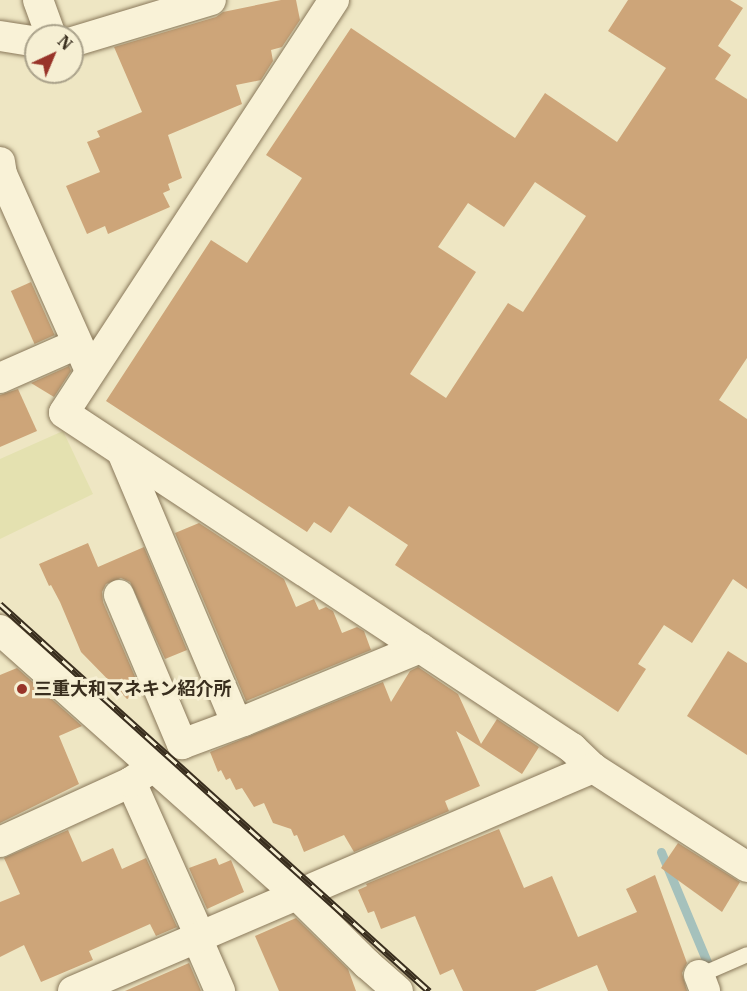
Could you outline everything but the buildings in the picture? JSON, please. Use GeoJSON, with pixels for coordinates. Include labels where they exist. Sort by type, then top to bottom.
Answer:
{"type":"FeatureCollection","features":[{"type":"Feature","properties":{"kind":"street"},"geometry":{"type":"LineString","coordinates":[[38,0],[47,24]]}},
{"type":"Feature","properties":{"kind":"street"},"geometry":{"type":"LineString","coordinates":[[84,38],[212,0]]}},
{"type":"Feature","properties":{"kind":"street"},"geometry":{"type":"LineString","coordinates":[[334,0],[64,413],[572,748],[594,768],[747,867]]}},
{"type":"Feature","properties":{"kind":"street"},"geometry":{"type":"LineString","coordinates":[[0,36],[24,40]]}},
{"type":"Feature","properties":{"kind":"street"},"geometry":{"type":"LineString","coordinates":[[0,162],[2,174],[90,371]]}},
{"type":"Feature","properties":{"kind":"street"},"geometry":{"type":"LineString","coordinates":[[0,378],[77,344]]}},
{"type":"Feature","properties":{"kind":"street"},"geometry":{"type":"LineString","coordinates":[[122,452],[236,722]]}},
{"type":"Feature","properties":{"kind":"street"},"geometry":{"type":"LineString","coordinates":[[119,596],[182,744],[420,648]]}},
{"type":"Feature","properties":{"kind":"street"},"geometry":{"type":"LineString","coordinates":[[0,630],[142,775],[296,894],[398,991]]}},
{"type":"Feature","properties":{"kind":"street"},"geometry":{"type":"LineString","coordinates":[[73,991],[594,768]]}},
{"type":"Feature","properties":{"kind":"street"},"geometry":{"type":"LineString","coordinates":[[0,843],[142,775]]}},
{"type":"Feature","properties":{"kind":"street"},"geometry":{"type":"LineString","coordinates":[[142,775],[220,991]]}},
{"type":"Feature","properties":{"kind":"lane"},"geometry":{"type":"LineString","coordinates":[[708,977],[747,954]]}},
{"type":"Feature","properties":{"kind":"shaded area"},"geometry":{"type":"Polygon","coordinates":[[[63,431],[93,494],[0,539],[0,459],[63,431]]]}},
{"type":"Feature","properties":{"kind":"waterway"},"geometry":{"type":"LineString","coordinates":[[661,852],[712,974]]}},
{"type":"Feature","properties":{"kind":"railway"},"geometry":{"type":"LineString","coordinates":[[0,604],[429,991]]}},
{"type":"Feature","properties":{"kind":"place","name":"三重大和マネキン紹介所"},"geometry":{"type":"Point","coordinates":[22,689]}}]}
